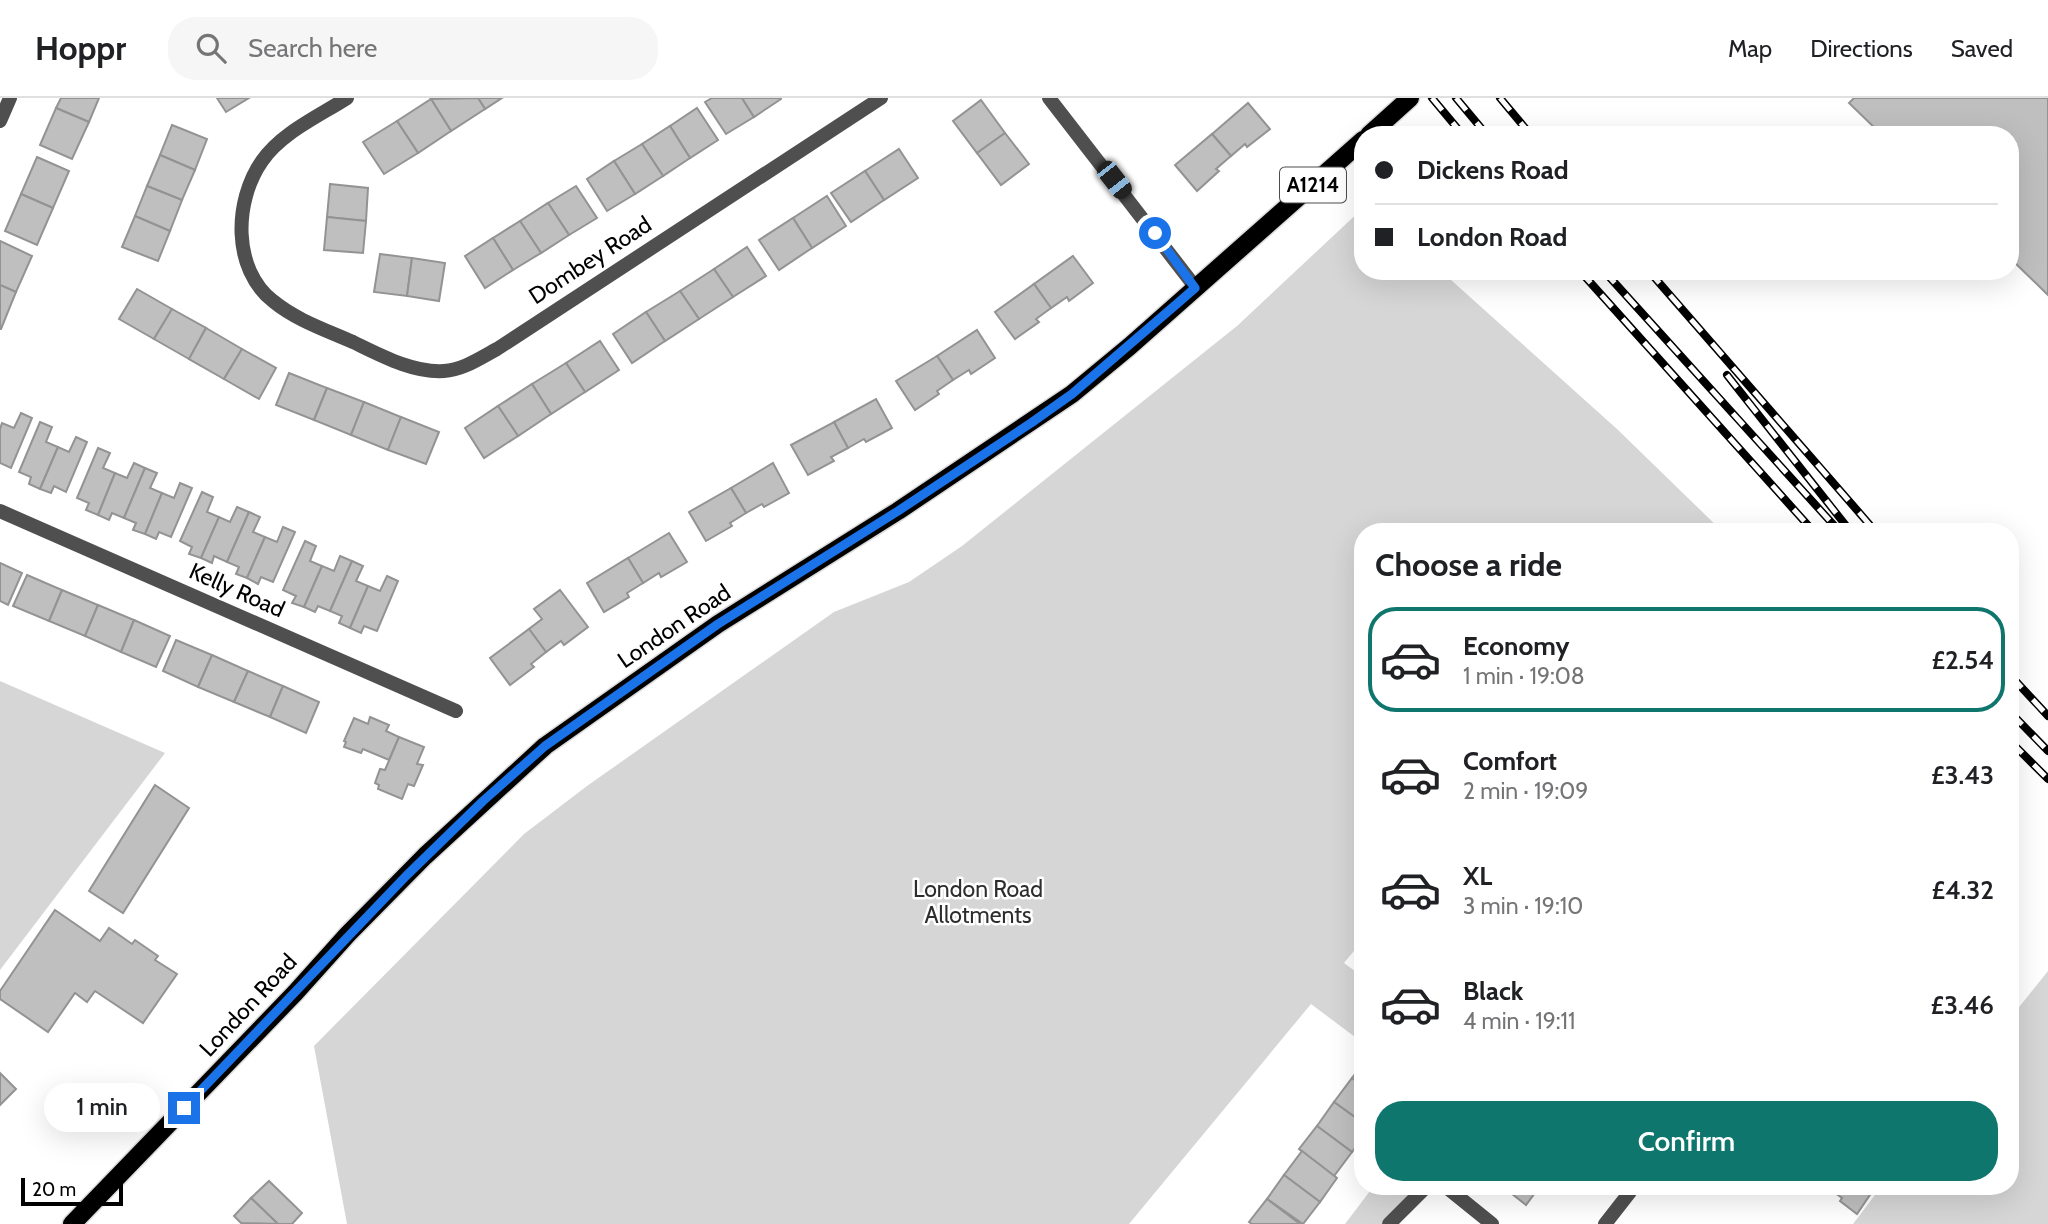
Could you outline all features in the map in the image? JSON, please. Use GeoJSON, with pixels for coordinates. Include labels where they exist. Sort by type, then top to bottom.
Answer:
{"type":"FeatureCollection","features":[{"type":"Feature","properties":{"kind":"main road"},"geometry":{"type":"LineString","coordinates":[[1378,126],[1409,98]]}},
{"type":"Feature","properties":{"kind":"main road","name":"London Road"},"geometry":{"type":"LineString","coordinates":[[72,1224],[406,876],[483,801],[545,746],[718,624],[898,511],[1072,394],[1354,148]]}},
{"type":"Feature","properties":{"kind":"street"},"geometry":{"type":"LineString","coordinates":[[0,121],[10,98]]}},
{"type":"Feature","properties":{"kind":"street","name":"Dombey Road"},"geometry":{"type":"LineString","coordinates":[[347,98],[273,149],[255,172],[244,202],[242,243],[255,282],[272,301],[305,321],[411,366],[432,371],[457,369],[497,349],[881,98]]}},
{"type":"Feature","properties":{"kind":"street"},"geometry":{"type":"LineString","coordinates":[[1049,98],[1195,288]]}},
{"type":"Feature","properties":{"kind":"street","name":"Kelly Road"},"geometry":{"type":"LineString","coordinates":[[0,511],[456,711]]}},
{"type":"Feature","properties":{"kind":"street"},"geometry":{"type":"LineString","coordinates":[[1389,1224],[1418,1195]]}},
{"type":"Feature","properties":{"kind":"street"},"geometry":{"type":"LineString","coordinates":[[1456,1195],[1492,1224]]}},
{"type":"Feature","properties":{"kind":"street"},"geometry":{"type":"LineString","coordinates":[[1605,1224],[1628,1195]]}},
{"type":"Feature","properties":{"kind":"green space","name":"London Road Allotments"},"geometry":{"type":"Polygon","coordinates":[[[1354,216],[1354,280],[1451,280],[1617,429],[1714,523],[1354,523],[1354,951],[1344,963],[1354,970],[1354,1036],[1311,1004],[1129,1224],[347,1224],[314,1046],[524,834],[587,786],[834,612],[909,582],[962,546],[1237,326],[1354,216]]]}},
{"type":"Feature","properties":{"kind":"green space"},"geometry":{"type":"Polygon","coordinates":[[[0,681],[165,753],[0,970],[0,681]]]}},
{"type":"Feature","properties":{"kind":"green space"},"geometry":{"type":"Polygon","coordinates":[[[2048,971],[2048,1224],[1853,1224],[1875,1195],[2019,1195],[2019,1007],[2048,971]]]}},
{"type":"Feature","properties":{"kind":"green space"},"geometry":{"type":"Polygon","coordinates":[[[1367,1195],[1419,1195],[1389,1224],[1345,1224],[1367,1195]]]}},
{"type":"Feature","properties":{"kind":"building"},"geometry":{"type":"Polygon","coordinates":[[[61,98],[99,98],[89,122],[56,108],[61,98]]]}},
{"type":"Feature","properties":{"kind":"building"},"geometry":{"type":"Polygon","coordinates":[[[217,98],[249,98],[226,112],[217,98]]]}},
{"type":"Feature","properties":{"kind":"building"},"geometry":{"type":"Polygon","coordinates":[[[478,98],[502,98],[485,109],[478,98]]]}},
{"type":"Feature","properties":{"kind":"building"},"geometry":{"type":"Polygon","coordinates":[[[478,98],[485,109],[451,131],[431,99],[478,98]]]}},
{"type":"Feature","properties":{"kind":"building"},"geometry":{"type":"Polygon","coordinates":[[[712,98],[742,98],[754,117],[726,134],[705,102],[712,98]]]}},
{"type":"Feature","properties":{"kind":"building"},"geometry":{"type":"Polygon","coordinates":[[[742,98],[781,98],[781,99],[754,117],[742,98]]]}},
{"type":"Feature","properties":{"kind":"building"},"geometry":{"type":"Polygon","coordinates":[[[1854,98],[2048,98],[2048,295],[2019,267],[2019,126],[1873,126],[1849,103],[1854,98]]]}},
{"type":"Feature","properties":{"kind":"building"},"geometry":{"type":"Polygon","coordinates":[[[431,99],[451,131],[418,153],[397,121],[431,99]]]}},
{"type":"Feature","properties":{"kind":"building"},"geometry":{"type":"Polygon","coordinates":[[[981,100],[1005,133],[977,153],[953,121],[981,100]]]}},
{"type":"Feature","properties":{"kind":"building"},"geometry":{"type":"Polygon","coordinates":[[[1248,103],[1270,129],[1231,156],[1212,134],[1248,103]]]}},
{"type":"Feature","properties":{"kind":"building"},"geometry":{"type":"Polygon","coordinates":[[[56,108],[89,122],[72,159],[40,145],[56,108]]]}},
{"type":"Feature","properties":{"kind":"building"},"geometry":{"type":"Polygon","coordinates":[[[697,108],[718,140],[690,158],[670,126],[697,108]]]}},
{"type":"Feature","properties":{"kind":"building"},"geometry":{"type":"Polygon","coordinates":[[[397,121],[418,153],[384,174],[363,142],[397,121]]]}},
{"type":"Feature","properties":{"kind":"building"},"geometry":{"type":"Polygon","coordinates":[[[172,125],[207,139],[195,170],[160,155],[172,125]]]}},
{"type":"Feature","properties":{"kind":"building"},"geometry":{"type":"Polygon","coordinates":[[[670,126],[690,158],[663,176],[642,144],[670,126]]]}},
{"type":"Feature","properties":{"kind":"building"},"geometry":{"type":"Polygon","coordinates":[[[1005,133],[1029,164],[1001,185],[977,153],[1005,133]]]}},
{"type":"Feature","properties":{"kind":"building"},"geometry":{"type":"Polygon","coordinates":[[[1212,134],[1231,156],[1197,191],[1175,165],[1212,134]]]}},
{"type":"Feature","properties":{"kind":"building"},"geometry":{"type":"Polygon","coordinates":[[[642,144],[663,176],[635,194],[614,161],[642,144]]]}},
{"type":"Feature","properties":{"kind":"building"},"geometry":{"type":"Polygon","coordinates":[[[899,149],[918,178],[884,200],[865,171],[899,149]]]}},
{"type":"Feature","properties":{"kind":"building"},"geometry":{"type":"Polygon","coordinates":[[[160,155],[195,170],[182,200],[147,186],[160,155]]]}},
{"type":"Feature","properties":{"kind":"building"},"geometry":{"type":"Polygon","coordinates":[[[37,157],[69,171],[53,208],[21,194],[37,157]]]}},
{"type":"Feature","properties":{"kind":"building"},"geometry":{"type":"Polygon","coordinates":[[[614,161],[635,194],[607,211],[587,179],[614,161]]]}},
{"type":"Feature","properties":{"kind":"building"},"geometry":{"type":"Polygon","coordinates":[[[865,171],[884,200],[851,222],[831,193],[865,171]]]}},
{"type":"Feature","properties":{"kind":"building"},"geometry":{"type":"Polygon","coordinates":[[[330,184],[368,188],[366,221],[327,217],[330,184]]]}},
{"type":"Feature","properties":{"kind":"building"},"geometry":{"type":"Polygon","coordinates":[[[147,186],[182,200],[170,231],[135,216],[147,186]]]}},
{"type":"Feature","properties":{"kind":"building"},"geometry":{"type":"Polygon","coordinates":[[[576,186],[597,218],[569,235],[548,203],[576,186]]]}},
{"type":"Feature","properties":{"kind":"building"},"geometry":{"type":"Polygon","coordinates":[[[21,194],[53,208],[37,245],[5,231],[21,194]]]}},
{"type":"Feature","properties":{"kind":"building"},"geometry":{"type":"Polygon","coordinates":[[[827,196],[846,226],[812,248],[793,218],[827,196]]]}},
{"type":"Feature","properties":{"kind":"building"},"geometry":{"type":"Polygon","coordinates":[[[548,203],[569,235],[541,253],[520,221],[548,203]]]}},
{"type":"Feature","properties":{"kind":"building"},"geometry":{"type":"Polygon","coordinates":[[[135,216],[170,231],[158,261],[122,247],[135,216]]]}},
{"type":"Feature","properties":{"kind":"building"},"geometry":{"type":"Polygon","coordinates":[[[327,217],[366,221],[363,253],[324,250],[327,217]]]}},
{"type":"Feature","properties":{"kind":"building"},"geometry":{"type":"Polygon","coordinates":[[[793,218],[812,248],[779,270],[759,240],[793,218]]]}},
{"type":"Feature","properties":{"kind":"building"},"geometry":{"type":"Polygon","coordinates":[[[520,221],[541,253],[513,270],[493,238],[520,221]]]}},
{"type":"Feature","properties":{"kind":"building"},"geometry":{"type":"Polygon","coordinates":[[[493,238],[513,270],[485,288],[465,256],[493,238]]]}},
{"type":"Feature","properties":{"kind":"building"},"geometry":{"type":"Polygon","coordinates":[[[0,241],[32,256],[16,292],[0,285],[0,241]]]}},
{"type":"Feature","properties":{"kind":"building"},"geometry":{"type":"Polygon","coordinates":[[[747,247],[766,276],[733,297],[714,269],[747,247]]]}},
{"type":"Feature","properties":{"kind":"building"},"geometry":{"type":"Polygon","coordinates":[[[380,254],[412,258],[407,296],[374,292],[380,254]]]}},
{"type":"Feature","properties":{"kind":"building"},"geometry":{"type":"Polygon","coordinates":[[[1073,256],[1093,283],[1069,301],[1067,297],[1051,308],[1034,284],[1073,256]]]}},
{"type":"Feature","properties":{"kind":"building"},"geometry":{"type":"Polygon","coordinates":[[[412,258],[445,263],[439,301],[407,296],[412,258]]]}},
{"type":"Feature","properties":{"kind":"building"},"geometry":{"type":"Polygon","coordinates":[[[714,269],[733,297],[699,319],[680,291],[714,269]]]}},
{"type":"Feature","properties":{"kind":"building"},"geometry":{"type":"Polygon","coordinates":[[[1034,284],[1051,308],[1036,319],[1039,322],[1015,339],[995,312],[1034,284]]]}},
{"type":"Feature","properties":{"kind":"building"},"geometry":{"type":"Polygon","coordinates":[[[0,285],[16,292],[1,329],[0,329],[0,285]]]}},
{"type":"Feature","properties":{"kind":"building"},"geometry":{"type":"Polygon","coordinates":[[[137,289],[172,309],[154,339],[119,319],[137,289]]]}},
{"type":"Feature","properties":{"kind":"building"},"geometry":{"type":"Polygon","coordinates":[[[680,291],[699,319],[665,341],[646,312],[680,291]]]}},
{"type":"Feature","properties":{"kind":"building"},"geometry":{"type":"Polygon","coordinates":[[[172,309],[206,328],[189,359],[154,339],[172,309]]]}},
{"type":"Feature","properties":{"kind":"building"},"geometry":{"type":"Polygon","coordinates":[[[646,312],[665,341],[632,363],[613,334],[646,312]]]}},
{"type":"Feature","properties":{"kind":"building"},"geometry":{"type":"Polygon","coordinates":[[[206,328],[242,349],[224,379],[189,359],[206,328]]]}},
{"type":"Feature","properties":{"kind":"building"},"geometry":{"type":"Polygon","coordinates":[[[977,330],[995,358],[971,374],[969,370],[953,380],[937,356],[977,330]]]}},
{"type":"Feature","properties":{"kind":"building"},"geometry":{"type":"Polygon","coordinates":[[[600,341],[619,370],[585,392],[566,363],[600,341]]]}},
{"type":"Feature","properties":{"kind":"building"},"geometry":{"type":"Polygon","coordinates":[[[242,349],[276,368],[259,399],[224,379],[242,349]]]}},
{"type":"Feature","properties":{"kind":"building"},"geometry":{"type":"Polygon","coordinates":[[[937,356],[953,380],[937,391],[939,394],[915,410],[896,381],[937,356]]]}},
{"type":"Feature","properties":{"kind":"building"},"geometry":{"type":"Polygon","coordinates":[[[566,363],[585,392],[551,414],[532,384],[566,363]]]}},
{"type":"Feature","properties":{"kind":"building"},"geometry":{"type":"Polygon","coordinates":[[[289,373],[327,388],[314,420],[276,405],[289,373]]]}},
{"type":"Feature","properties":{"kind":"building"},"geometry":{"type":"Polygon","coordinates":[[[532,384],[551,414],[518,436],[498,406],[532,384]]]}},
{"type":"Feature","properties":{"kind":"building"},"geometry":{"type":"Polygon","coordinates":[[[327,388],[364,402],[351,435],[314,420],[327,388]]]}},
{"type":"Feature","properties":{"kind":"building"},"geometry":{"type":"Polygon","coordinates":[[[876,399],[892,428],[848,448],[834,422],[876,399]]]}},
{"type":"Feature","properties":{"kind":"building"},"geometry":{"type":"Polygon","coordinates":[[[364,402],[401,417],[388,450],[351,435],[364,402]]]}},
{"type":"Feature","properties":{"kind":"building"},"geometry":{"type":"Polygon","coordinates":[[[498,406],[518,436],[484,458],[465,428],[498,406]]]}},
{"type":"Feature","properties":{"kind":"building"},"geometry":{"type":"Polygon","coordinates":[[[21,413],[32,418],[11,468],[0,463],[0,429],[2,423],[14,428],[21,413]]]}},
{"type":"Feature","properties":{"kind":"building"},"geometry":{"type":"Polygon","coordinates":[[[401,417],[439,432],[426,464],[388,450],[401,417]]]}},
{"type":"Feature","properties":{"kind":"building"},"geometry":{"type":"Polygon","coordinates":[[[40,422],[52,427],[46,442],[58,447],[40,489],[29,484],[31,477],[19,472],[40,422]]]}},
{"type":"Feature","properties":{"kind":"building"},"geometry":{"type":"Polygon","coordinates":[[[834,422],[848,448],[831,457],[834,461],[808,475],[791,445],[834,422]]]}},
{"type":"Feature","properties":{"kind":"building"},"geometry":{"type":"Polygon","coordinates":[[[76,437],[87,442],[66,492],[54,486],[51,493],[40,489],[58,447],[69,452],[76,437]]]}},
{"type":"Feature","properties":{"kind":"building"},"geometry":{"type":"Polygon","coordinates":[[[98,448],[110,453],[103,468],[115,473],[98,515],[86,510],[89,503],[77,498],[98,448]]]}},
{"type":"Feature","properties":{"kind":"building"},"geometry":{"type":"Polygon","coordinates":[[[134,463],[145,468],[124,518],[112,513],[109,520],[98,515],[115,473],[127,478],[134,463]]]}},
{"type":"Feature","properties":{"kind":"building"},"geometry":{"type":"Polygon","coordinates":[[[773,463],[789,493],[764,507],[762,504],[746,513],[731,488],[773,463]]]}},
{"type":"Feature","properties":{"kind":"building"},"geometry":{"type":"Polygon","coordinates":[[[145,468],[157,473],[150,488],[162,493],[145,534],[133,530],[136,523],[124,518],[145,468]]]}},
{"type":"Feature","properties":{"kind":"building"},"geometry":{"type":"Polygon","coordinates":[[[180,483],[192,488],[171,537],[159,532],[156,539],[145,534],[162,493],[174,498],[180,483]]]}},
{"type":"Feature","properties":{"kind":"building"},"geometry":{"type":"Polygon","coordinates":[[[731,488],[746,513],[730,523],[732,526],[706,541],[689,512],[731,488]]]}},
{"type":"Feature","properties":{"kind":"building"},"geometry":{"type":"Polygon","coordinates":[[[202,492],[213,497],[207,512],[219,517],[201,558],[189,554],[192,547],[180,541],[202,492]]]}},
{"type":"Feature","properties":{"kind":"building"},"geometry":{"type":"Polygon","coordinates":[[[237,507],[249,512],[227,562],[214,556],[212,563],[201,558],[219,517],[230,522],[237,507]]]}},
{"type":"Feature","properties":{"kind":"building"},"geometry":{"type":"Polygon","coordinates":[[[249,512],[260,517],[253,532],[265,537],[247,578],[236,574],[239,567],[227,562],[249,512]]]}},
{"type":"Feature","properties":{"kind":"building"},"geometry":{"type":"Polygon","coordinates":[[[283,527],[295,532],[273,582],[261,577],[258,584],[247,578],[265,537],[277,542],[283,527]]]}},
{"type":"Feature","properties":{"kind":"building"},"geometry":{"type":"Polygon","coordinates":[[[669,533],[687,562],[661,577],[659,573],[643,583],[628,558],[669,533]]]}},
{"type":"Feature","properties":{"kind":"building"},"geometry":{"type":"Polygon","coordinates":[[[305,541],[316,546],[310,561],[322,566],[304,607],[292,603],[296,596],[283,590],[305,541]]]}},
{"type":"Feature","properties":{"kind":"building"},"geometry":{"type":"Polygon","coordinates":[[[340,556],[352,561],[330,611],[318,606],[315,612],[304,607],[322,566],[334,571],[340,556]]]}},
{"type":"Feature","properties":{"kind":"building"},"geometry":{"type":"Polygon","coordinates":[[[628,558],[643,583],[627,593],[629,597],[604,612],[587,583],[628,558]]]}},
{"type":"Feature","properties":{"kind":"building"},"geometry":{"type":"Polygon","coordinates":[[[352,561],[363,566],[356,581],[368,586],[350,628],[339,623],[342,616],[330,611],[352,561]]]}},
{"type":"Feature","properties":{"kind":"building"},"geometry":{"type":"Polygon","coordinates":[[[0,563],[22,573],[8,605],[0,601],[0,563]]]}},
{"type":"Feature","properties":{"kind":"building"},"geometry":{"type":"Polygon","coordinates":[[[27,575],[62,590],[49,621],[13,606],[27,575]]]}},
{"type":"Feature","properties":{"kind":"building"},"geometry":{"type":"Polygon","coordinates":[[[387,576],[398,581],[377,631],[364,626],[361,633],[350,628],[368,586],[380,591],[387,576]]]}},
{"type":"Feature","properties":{"kind":"building"},"geometry":{"type":"Polygon","coordinates":[[[62,590],[98,605],[85,636],[49,621],[62,590]]]}},
{"type":"Feature","properties":{"kind":"building"},"geometry":{"type":"Polygon","coordinates":[[[560,590],[588,627],[564,645],[561,641],[546,652],[529,629],[542,619],[534,609],[560,590]]]}},
{"type":"Feature","properties":{"kind":"building"},"geometry":{"type":"Polygon","coordinates":[[[98,605],[134,620],[121,652],[85,636],[98,605]]]}},
{"type":"Feature","properties":{"kind":"building"},"geometry":{"type":"Polygon","coordinates":[[[134,620],[170,636],[156,667],[121,652],[134,620]]]}},
{"type":"Feature","properties":{"kind":"building"},"geometry":{"type":"Polygon","coordinates":[[[529,629],[546,652],[531,664],[534,667],[510,685],[490,658],[529,629]]]}},
{"type":"Feature","properties":{"kind":"building"},"geometry":{"type":"Polygon","coordinates":[[[176,640],[212,655],[198,687],[163,671],[176,640]]]}},
{"type":"Feature","properties":{"kind":"building"},"geometry":{"type":"Polygon","coordinates":[[[212,655],[248,671],[234,702],[198,687],[212,655]]]}},
{"type":"Feature","properties":{"kind":"building"},"geometry":{"type":"Polygon","coordinates":[[[248,671],[283,686],[270,717],[234,702],[248,671]]]}},
{"type":"Feature","properties":{"kind":"building"},"geometry":{"type":"Polygon","coordinates":[[[283,686],[319,702],[306,733],[270,717],[283,686]]]}},
{"type":"Feature","properties":{"kind":"building"},"geometry":{"type":"Polygon","coordinates":[[[370,717],[389,725],[386,731],[399,737],[389,760],[363,749],[361,753],[344,747],[354,718],[368,724],[370,717]]]}},
{"type":"Feature","properties":{"kind":"building"},"geometry":{"type":"Polygon","coordinates":[[[399,737],[424,747],[417,764],[423,765],[414,786],[408,784],[402,799],[378,789],[379,785],[375,783],[380,769],[385,770],[399,737]]]}},
{"type":"Feature","properties":{"kind":"building"},"geometry":{"type":"Polygon","coordinates":[[[155,785],[189,808],[123,913],[89,891],[155,785]]]}},
{"type":"Feature","properties":{"kind":"building"},"geometry":{"type":"Polygon","coordinates":[[[55,910],[100,941],[109,928],[132,944],[135,940],[158,956],[155,960],[177,974],[143,1023],[95,991],[87,1002],[75,993],[48,1032],[0,999],[0,991],[55,910]]]}},
{"type":"Feature","properties":{"kind":"building"},"geometry":{"type":"Polygon","coordinates":[[[0,1073],[16,1089],[0,1105],[0,1073]]]}},
{"type":"Feature","properties":{"kind":"building"},"geometry":{"type":"Polygon","coordinates":[[[1352,1078],[1354,1080],[1354,1116],[1334,1102],[1352,1078]]]}},
{"type":"Feature","properties":{"kind":"building"},"geometry":{"type":"Polygon","coordinates":[[[1334,1102],[1354,1116],[1354,1149],[1352,1152],[1317,1126],[1334,1102]]]}},
{"type":"Feature","properties":{"kind":"building"},"geometry":{"type":"Polygon","coordinates":[[[1317,1126],[1352,1152],[1334,1176],[1299,1149],[1317,1126]]]}},
{"type":"Feature","properties":{"kind":"building"},"geometry":{"type":"Polygon","coordinates":[[[1302,1151],[1337,1178],[1320,1202],[1284,1175],[1302,1151]]]}},
{"type":"Feature","properties":{"kind":"building"},"geometry":{"type":"Polygon","coordinates":[[[1284,1175],[1320,1202],[1303,1224],[1267,1199],[1284,1175]]]}},
{"type":"Feature","properties":{"kind":"building"},"geometry":{"type":"Polygon","coordinates":[[[269,1181],[302,1213],[292,1224],[278,1224],[251,1198],[269,1181]]]}},
{"type":"Feature","properties":{"kind":"building"},"geometry":{"type":"Polygon","coordinates":[[[1513,1195],[1533,1195],[1526,1205],[1513,1195]]]}},
{"type":"Feature","properties":{"kind":"building"},"geometry":{"type":"Polygon","coordinates":[[[1838,1195],[1870,1195],[1857,1214],[1840,1201],[1842,1198],[1838,1195]]]}},
{"type":"Feature","properties":{"kind":"building"},"geometry":{"type":"Polygon","coordinates":[[[251,1198],[278,1224],[241,1223],[234,1216],[251,1198]]]}},
{"type":"Feature","properties":{"kind":"building"},"geometry":{"type":"Polygon","coordinates":[[[1267,1199],[1300,1224],[1249,1222],[1267,1199]]]}},
{"type":"Feature","properties":{"kind":"railway"},"geometry":{"type":"LineString","coordinates":[[1432,98],[1455,126]]}},
{"type":"Feature","properties":{"kind":"railway"},"geometry":{"type":"LineString","coordinates":[[1456,98],[1479,126]]}},
{"type":"Feature","properties":{"kind":"railway"},"geometry":{"type":"LineString","coordinates":[[1500,98],[1523,126]]}},
{"type":"Feature","properties":{"kind":"railway"},"geometry":{"type":"LineString","coordinates":[[1588,280],[1806,523]]}},
{"type":"Feature","properties":{"kind":"railway"},"geometry":{"type":"LineString","coordinates":[[1612,280],[1832,523]]}},
{"type":"Feature","properties":{"kind":"railway"},"geometry":{"type":"LineString","coordinates":[[1657,280],[1868,523]]}},
{"type":"Feature","properties":{"kind":"railway"},"geometry":{"type":"LineString","coordinates":[[1727,375],[1844,523]]}},
{"type":"Feature","properties":{"kind":"railway"},"geometry":{"type":"LineString","coordinates":[[2019,685],[2048,716]]}},
{"type":"Feature","properties":{"kind":"railway"},"geometry":{"type":"LineString","coordinates":[[2019,721],[2048,751]]}},
{"type":"Feature","properties":{"kind":"railway"},"geometry":{"type":"LineString","coordinates":[[2019,750],[2048,779]]}},
{"type":"Feature","properties":{"kind":"route"},"geometry":{"type":"LineString","coordinates":[[184,1108],[348,934],[483,801],[545,746],[718,624],[898,511],[1031,423],[1072,394],[1195,288],[1155,233]]}}]}
